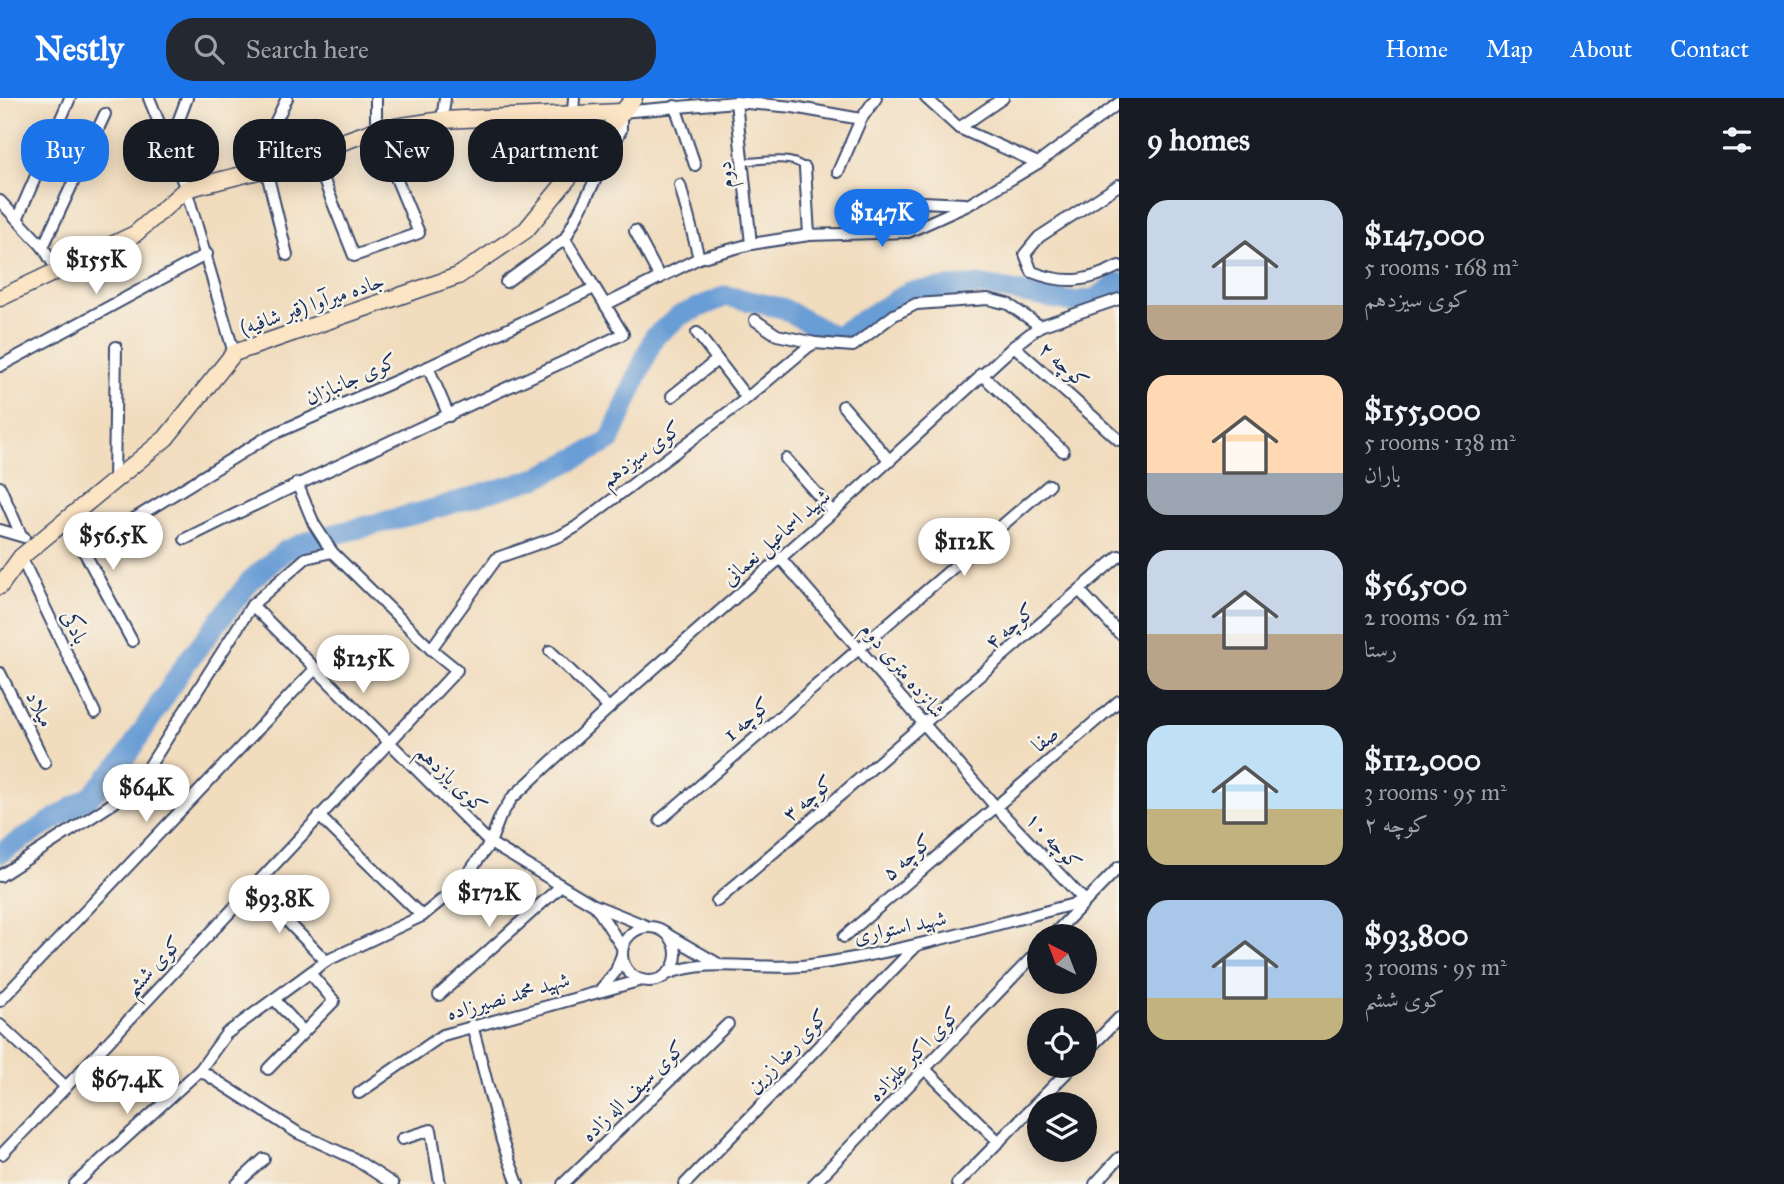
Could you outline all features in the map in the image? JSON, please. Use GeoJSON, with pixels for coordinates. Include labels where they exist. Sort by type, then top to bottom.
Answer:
{"type":"FeatureCollection","features":[{"type":"Feature","properties":{"kind":"street"},"geometry":{"type":"LineString","coordinates":[[18,217],[70,98]]}},
{"type":"Feature","properties":{"kind":"street"},"geometry":{"type":"LineString","coordinates":[[149,98],[157,119]]}},
{"type":"Feature","properties":{"kind":"street"},"geometry":{"type":"LineString","coordinates":[[179,119],[187,98]]}},
{"type":"Feature","properties":{"kind":"street"},"geometry":{"type":"LineString","coordinates":[[279,119],[287,98]]}},
{"type":"Feature","properties":{"kind":"street"},"geometry":{"type":"LineString","coordinates":[[376,98],[376,119]]}},
{"type":"Feature","properties":{"kind":"street"},"geometry":{"type":"LineString","coordinates":[[442,119],[445,98]]}},
{"type":"Feature","properties":{"kind":"street","name":"جاده میرآوا (قبر شافیه)"},"geometry":{"type":"LineString","coordinates":[[0,586],[21,557],[166,438],[234,353],[458,276],[526,230],[634,98]]}},
{"type":"Feature","properties":{"kind":"street"},"geometry":{"type":"LineString","coordinates":[[926,98],[959,128],[1038,163]]}},
{"type":"Feature","properties":{"kind":"street"},"geometry":{"type":"LineString","coordinates":[[959,128],[1003,98]]}},
{"type":"Feature","properties":{"kind":"street"},"geometry":{"type":"LineString","coordinates":[[838,172],[871,99]]}},
{"type":"Feature","properties":{"kind":"street"},"geometry":{"type":"LineString","coordinates":[[451,119],[573,105],[621,112],[736,102],[793,107],[860,119]]}},
{"type":"Feature","properties":{"kind":"street","name":"دوم"},"geometry":{"type":"LineString","coordinates":[[736,102],[751,244]]}},
{"type":"Feature","properties":{"kind":"street"},"geometry":{"type":"LineString","coordinates":[[605,305],[699,258],[751,244],[809,235],[908,232],[968,205],[1038,163],[1119,103]]}},
{"type":"Feature","properties":{"kind":"street"},"geometry":{"type":"LineString","coordinates":[[676,106],[695,165]]}},
{"type":"Feature","properties":{"kind":"street"},"geometry":{"type":"LineString","coordinates":[[506,282],[565,239],[621,130],[621,112]]}},
{"type":"Feature","properties":{"kind":"street"},"geometry":{"type":"LineString","coordinates":[[43,247],[105,114]]}},
{"type":"Feature","properties":{"kind":"street"},"geometry":{"type":"LineString","coordinates":[[805,169],[809,235]]}},
{"type":"Feature","properties":{"kind":"street"},"geometry":{"type":"LineString","coordinates":[[0,298],[135,234],[186,189],[233,177]]}},
{"type":"Feature","properties":{"kind":"street"},"geometry":{"type":"LineString","coordinates":[[183,182],[207,254],[234,353]]}},
{"type":"Feature","properties":{"kind":"street"},"geometry":{"type":"LineString","coordinates":[[262,182],[287,255]]}},
{"type":"Feature","properties":{"kind":"street"},"geometry":{"type":"LineString","coordinates":[[325,182],[354,256],[419,233],[398,182]]}},
{"type":"Feature","properties":{"kind":"street"},"geometry":{"type":"LineString","coordinates":[[680,185],[699,258]]}},
{"type":"Feature","properties":{"kind":"street"},"geometry":{"type":"LineString","coordinates":[[1119,185],[1039,237],[1025,254],[1032,272],[1050,279],[1091,281],[1119,266]]}},
{"type":"Feature","properties":{"kind":"street"},"geometry":{"type":"LineString","coordinates":[[0,201],[18,217],[43,247],[57,270]]}},
{"type":"Feature","properties":{"kind":"street"},"geometry":{"type":"LineString","coordinates":[[901,201],[968,205]]}},
{"type":"Feature","properties":{"kind":"street"},"geometry":{"type":"LineString","coordinates":[[635,231],[660,278]]}},
{"type":"Feature","properties":{"kind":"street"},"geometry":{"type":"LineString","coordinates":[[185,539],[297,483],[449,416],[623,334],[565,239]]}},
{"type":"Feature","properties":{"kind":"street"},"geometry":{"type":"LineString","coordinates":[[0,366],[207,254]]}},
{"type":"Feature","properties":{"kind":"street","name":"کوی جانبازان"},"geometry":{"type":"LineString","coordinates":[[132,520],[269,436],[428,367],[594,288]]}},
{"type":"Feature","properties":{"kind":"street"},"geometry":{"type":"LineString","coordinates":[[755,320],[777,335],[815,343],[853,346],[894,315],[916,304],[988,299],[1008,304],[1040,326]]}},
{"type":"Feature","properties":{"kind":"street","name":"شهید اسماعیل نعمانی"},"geometry":{"type":"LineString","coordinates":[[75,1184],[200,1070],[226,1034],[326,961],[422,916],[460,885],[490,843],[500,817],[512,798],[609,708],[890,461],[1014,346],[1040,326],[1119,299]]}},
{"type":"Feature","properties":{"kind":"street"},"geometry":{"type":"LineString","coordinates":[[697,333],[747,398]]}},
{"type":"Feature","properties":{"kind":"street","name":"کوی سیزدهم"},"geometry":{"type":"LineString","coordinates":[[431,649],[497,558],[560,536],[576,527],[815,343]]}},
{"type":"Feature","properties":{"kind":"street","name":"کوچه ۲"},"geometry":{"type":"LineString","coordinates":[[1014,346],[1119,440]]}},
{"type":"Feature","properties":{"kind":"street"},"geometry":{"type":"LineString","coordinates":[[114,482],[116,347]]}},
{"type":"Feature","properties":{"kind":"street"},"geometry":{"type":"LineString","coordinates":[[672,396],[718,360]]}},
{"type":"Feature","properties":{"kind":"street"},"geometry":{"type":"LineString","coordinates":[[428,367],[449,416]]}},
{"type":"Feature","properties":{"kind":"street"},"geometry":{"type":"LineString","coordinates":[[981,374],[1063,452]]}},
{"type":"Feature","properties":{"kind":"street"},"geometry":{"type":"LineString","coordinates":[[843,406],[890,461]]}},
{"type":"Feature","properties":{"kind":"street"},"geometry":{"type":"LineString","coordinates":[[786,459],[833,512]]}},
{"type":"Feature","properties":{"kind":"street"},"geometry":{"type":"LineString","coordinates":[[297,483],[314,524],[332,552],[431,649],[457,670],[388,743]]}},
{"type":"Feature","properties":{"kind":"street"},"geometry":{"type":"LineString","coordinates":[[859,646],[1049,485]]}},
{"type":"Feature","properties":{"kind":"street"},"geometry":{"type":"LineString","coordinates":[[0,487],[22,535]]}},
{"type":"Feature","properties":{"kind":"street"},"geometry":{"type":"LineString","coordinates":[[66,518],[132,641]]}},
{"type":"Feature","properties":{"kind":"street"},"geometry":{"type":"LineString","coordinates":[[0,530],[22,535],[37,544]]}},
{"type":"Feature","properties":{"kind":"street"},"geometry":{"type":"LineString","coordinates":[[0,876],[115,802],[145,774],[252,605],[306,558],[332,552]]}},
{"type":"Feature","properties":{"kind":"street","name":"کوچه ۴"},"geometry":{"type":"LineString","coordinates":[[925,725],[1119,556]]}},
{"type":"Feature","properties":{"kind":"street","name":"بادکی"},"geometry":{"type":"LineString","coordinates":[[21,557],[94,713]]}},
{"type":"Feature","properties":{"kind":"street","name":"شانزده متری دوم"},"geometry":{"type":"LineString","coordinates":[[781,559],[995,806]]}},
{"type":"Feature","properties":{"kind":"street"},"geometry":{"type":"LineString","coordinates":[[1080,591],[1119,633]]}},
{"type":"Feature","properties":{"kind":"street","name":"کوی یازدهم"},"geometry":{"type":"LineString","coordinates":[[252,605],[490,843],[594,905],[646,926]]}},
{"type":"Feature","properties":{"kind":"street","name":"کوچه 1"},"geometry":{"type":"LineString","coordinates":[[660,820],[859,646]]}},
{"type":"Feature","properties":{"kind":"street"},"geometry":{"type":"LineString","coordinates":[[550,651],[609,708]]}},
{"type":"Feature","properties":{"kind":"street"},"geometry":{"type":"LineString","coordinates":[[0,1001],[316,668]]}},
{"type":"Feature","properties":{"kind":"street","name":"میلاد"},"geometry":{"type":"LineString","coordinates":[[0,673],[45,763]]}},
{"type":"Feature","properties":{"kind":"street","name":"صفا"},"geometry":{"type":"LineString","coordinates":[[995,806],[1119,701]]}},
{"type":"Feature","properties":{"kind":"street","name":"کوچه ۳"},"geometry":{"type":"LineString","coordinates":[[717,901],[925,725]]}},
{"type":"Feature","properties":{"kind":"street","name":"کوی ششم"},"geometry":{"type":"LineString","coordinates":[[2,1154],[388,743]]}},
{"type":"Feature","properties":{"kind":"street","name":"کوچه ۱۰"},"geometry":{"type":"LineString","coordinates":[[995,806],[1085,901]]}},
{"type":"Feature","properties":{"kind":"street","name":"کوچه ۵"},"geometry":{"type":"LineString","coordinates":[[844,937],[995,806]]}},
{"type":"Feature","properties":{"kind":"street"},"geometry":{"type":"LineString","coordinates":[[319,816],[422,916]]}},
{"type":"Feature","properties":{"kind":"street"},"geometry":{"type":"LineString","coordinates":[[1063,924],[1119,867]]}},
{"type":"Feature","properties":{"kind":"street"},"geometry":{"type":"LineString","coordinates":[[439,995],[561,886]]}},
{"type":"Feature","properties":{"kind":"street"},"geometry":{"type":"LineString","coordinates":[[254,887],[326,961]]}},
{"type":"Feature","properties":{"kind":"street","name":"شهید استواری"},"geometry":{"type":"LineString","coordinates":[[667,974],[686,967],[719,964],[758,968],[808,965],[917,945],[1085,901]]}},
{"type":"Feature","properties":{"kind":"street"},"geometry":{"type":"LineString","coordinates":[[594,905],[608,921],[627,971],[642,981],[660,979],[667,974],[676,958],[674,942],[669,935],[662,929],[646,926],[630,933],[621,951]]}},
{"type":"Feature","properties":{"kind":"street","name":"شهید استواری"},"geometry":{"type":"LineString","coordinates":[[669,935],[719,964]]}},
{"type":"Feature","properties":{"kind":"street","name":"کوی رضا زرین"},"geometry":{"type":"LineString","coordinates":[[685,1184],[917,945]]}},
{"type":"Feature","properties":{"kind":"street","name":"شهید محمد نصیرزاده"},"geometry":{"type":"LineString","coordinates":[[601,989],[616,971],[621,951]]}},
{"type":"Feature","properties":{"kind":"street","name":"کوی اکبر علیزاده"},"geometry":{"type":"LineString","coordinates":[[814,1184],[1027,963]]}},
{"type":"Feature","properties":{"kind":"street"},"geometry":{"type":"LineString","coordinates":[[268,1069],[334,1001],[310,973]]}},
{"type":"Feature","properties":{"kind":"street","name":"شهید محمد نصیرزاده"},"geometry":{"type":"LineString","coordinates":[[359,1093],[443,1034],[601,989],[642,981]]}},
{"type":"Feature","properties":{"kind":"street"},"geometry":{"type":"LineString","coordinates":[[274,999],[303,1031]]}},
{"type":"Feature","properties":{"kind":"street","name":"کوی سیف اله زاده"},"geometry":{"type":"LineString","coordinates":[[563,1184],[728,1024]]}},
{"type":"Feature","properties":{"kind":"street"},"geometry":{"type":"LineString","coordinates":[[0,1025],[66,1087]]}},
{"type":"Feature","properties":{"kind":"street"},"geometry":{"type":"LineString","coordinates":[[472,1025],[502,1141],[518,1184]]}},
{"type":"Feature","properties":{"kind":"street"},"geometry":{"type":"LineString","coordinates":[[1097,1042],[1117,1025]]}},
{"type":"Feature","properties":{"kind":"street"},"geometry":{"type":"LineString","coordinates":[[200,1070],[298,1133],[353,1158],[393,1184]]}},
{"type":"Feature","properties":{"kind":"street"},"geometry":{"type":"LineString","coordinates":[[926,1070],[999,1142]]}},
{"type":"Feature","properties":{"kind":"street"},"geometry":{"type":"LineString","coordinates":[[957,1184],[1061,1078]]}},
{"type":"Feature","properties":{"kind":"street"},"geometry":{"type":"LineString","coordinates":[[402,1139],[431,1130],[440,1184]]}},
{"type":"Feature","properties":{"kind":"street"},"geometry":{"type":"LineString","coordinates":[[1095,1184],[1119,1158]]}},
{"type":"Feature","properties":{"kind":"street"},"geometry":{"type":"LineString","coordinates":[[237,1184],[264,1159]]}},
{"type":"Feature","properties":{"kind":"lane"},"geometry":{"type":"LineString","coordinates":[[743,162],[773,160],[800,163],[805,169]]}},
{"type":"Feature","properties":{"kind":"waterway"},"geometry":{"type":"LineString","coordinates":[[0,853],[90,797],[124,760],[186,663],[251,580],[285,551],[312,540],[423,512],[537,478],[610,441],[654,337],[681,315],[726,296],[782,308],[835,337],[909,292],[979,285],[1073,302],[1094,299],[1119,283]]}}]}
